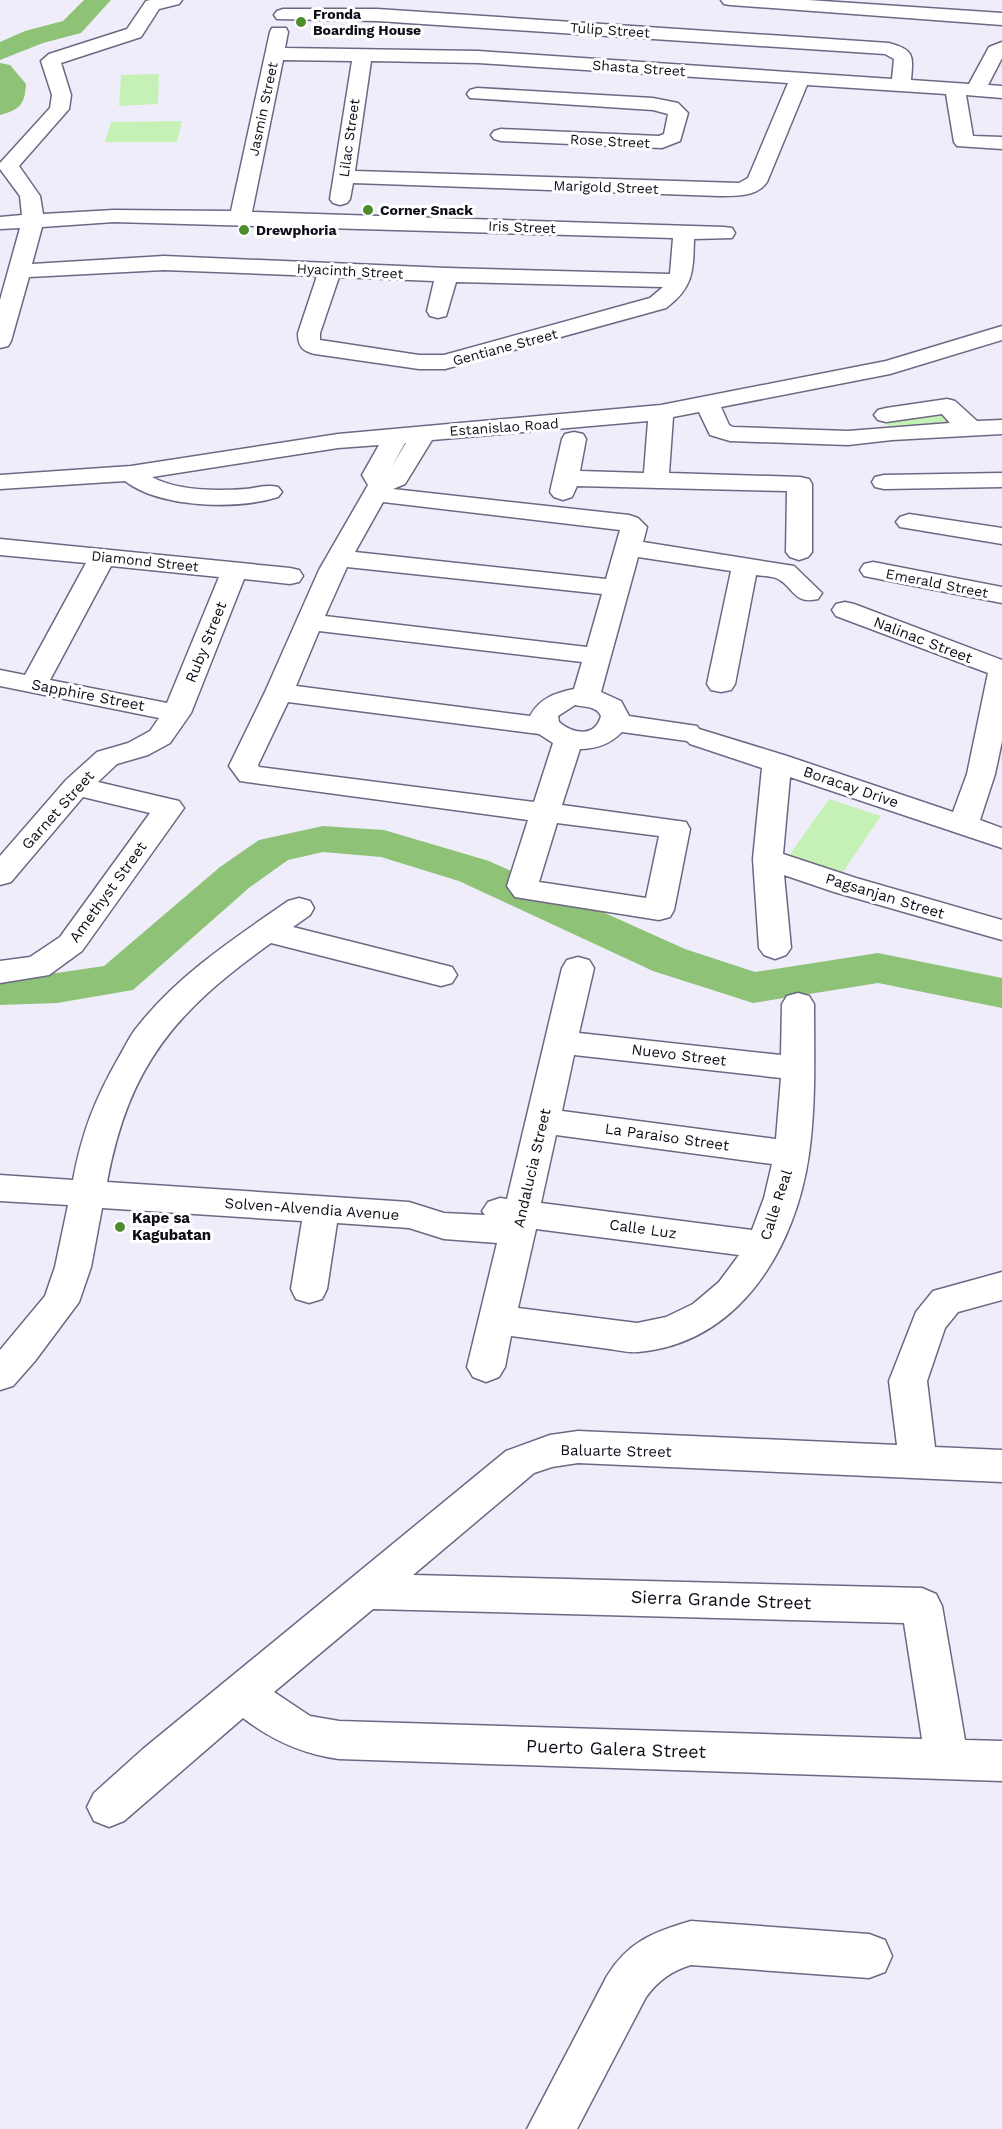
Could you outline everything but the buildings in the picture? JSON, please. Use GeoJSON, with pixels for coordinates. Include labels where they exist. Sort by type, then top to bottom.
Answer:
{"type":"FeatureCollection","features":[{"type":"Feature","properties":{"kind":"street"},"geometry":{"type":"LineString","coordinates":[[0,341],[33,221],[30,196],[4,166],[59,109],[63,100],[62,92],[51,62],[56,58],[126,36],[138,29],[152,5],[173,0]]}},
{"type":"Feature","properties":{"kind":"street"},"geometry":{"type":"LineString","coordinates":[[730,0],[920,6],[1002,19]]}},
{"type":"Feature","properties":{"kind":"street","name":"Tulip Street"},"geometry":{"type":"LineString","coordinates":[[284,8],[889,49],[904,56],[901,86]]}},
{"type":"Feature","properties":{"kind":"street","name":"Jasmin Street"},"geometry":{"type":"LineString","coordinates":[[240,218],[284,8]]}},
{"type":"Feature","properties":{"kind":"street"},"geometry":{"type":"LineString","coordinates":[[480,183],[516,96],[611,30]]}},
{"type":"Feature","properties":{"kind":"street"},"geometry":{"type":"LineString","coordinates":[[976,90],[996,51],[1002,48]]}},
{"type":"Feature","properties":{"kind":"street","name":"Shasta Street"},"geometry":{"type":"LineString","coordinates":[[275,54],[478,57],[1002,92]]}},
{"type":"Feature","properties":{"kind":"street","name":"Lilac Street"},"geometry":{"type":"LineString","coordinates":[[336,221],[362,55]]}},
{"type":"Feature","properties":{"kind":"street","name":"Marigold Street"},"geometry":{"type":"LineString","coordinates":[[344,177],[480,183],[742,189],[757,182],[799,80]]}},
{"type":"Feature","properties":{"kind":"street"},"geometry":{"type":"LineString","coordinates":[[955,90],[964,142],[1002,143]]}},
{"type":"Feature","properties":{"kind":"street"},"geometry":{"type":"LineString","coordinates":[[477,94],[516,96]]}},
{"type":"Feature","properties":{"kind":"street","name":"Rose Street"},"geometry":{"type":"LineString","coordinates":[[494,150],[662,142],[673,137],[678,113],[671,107],[653,104],[516,96]]}},
{"type":"Feature","properties":{"kind":"street","name":"Iris Street"},"geometry":{"type":"LineString","coordinates":[[0,223],[114,216],[724,233]]}},
{"type":"Feature","properties":{"kind":"street"},"geometry":{"type":"LineString","coordinates":[[680,281],[684,232]]}},
{"type":"Feature","properties":{"kind":"street","name":"Hyacinth Street"},"geometry":{"type":"LineString","coordinates":[[19,271],[164,263],[447,275],[680,281]]}},
{"type":"Feature","properties":{"kind":"street","name":"Gentiane Street"},"geometry":{"type":"LineString","coordinates":[[330,270],[309,333],[309,343],[315,347],[432,363],[445,362],[563,332],[658,303],[675,291],[680,281]]}},
{"type":"Feature","properties":{"kind":"street"},"geometry":{"type":"LineString","coordinates":[[438,311],[447,275]]}},
{"type":"Feature","properties":{"kind":"street","name":"Estanislao Road"},"geometry":{"type":"LineString","coordinates":[[0,482],[131,474],[286,448],[397,435],[661,412],[890,367],[1000,336]]}},
{"type":"Feature","properties":{"kind":"street"},"geometry":{"type":"LineString","coordinates":[[708,404],[719,430],[730,434],[848,438],[892,433],[1002,427]]}},
{"type":"Feature","properties":{"kind":"street"},"geometry":{"type":"LineString","coordinates":[[656,480],[661,412]]}},
{"type":"Feature","properties":{"kind":"street"},"geometry":{"type":"LineString","coordinates":[[424,433],[396,479],[377,490],[339,558],[243,766],[250,776],[545,813],[675,829],[659,910],[526,891],[522,886],[545,813],[559,733]]}},
{"type":"Feature","properties":{"kind":"street"},"geometry":{"type":"LineString","coordinates":[[377,490],[374,475],[397,435]]}},
{"type":"Feature","properties":{"kind":"street"},"geometry":{"type":"LineString","coordinates":[[574,439],[565,485],[656,480],[800,484],[799,552]]}},
{"type":"Feature","properties":{"kind":"street"},"geometry":{"type":"LineString","coordinates":[[131,474],[142,482],[161,489],[243,498],[260,496],[269,492]]}},
{"type":"Feature","properties":{"kind":"street"},"geometry":{"type":"LineString","coordinates":[[885,483],[1002,480]]}},
{"type":"Feature","properties":{"kind":"street"},"geometry":{"type":"LineString","coordinates":[[377,490],[629,523],[634,527],[585,697]]}},
{"type":"Feature","properties":{"kind":"street"},"geometry":{"type":"LineString","coordinates":[[909,522],[1002,536]]}},
{"type":"Feature","properties":{"kind":"street","name":"Diamond Street"},"geometry":{"type":"LineString","coordinates":[[0,547],[290,576]]}},
{"type":"Feature","properties":{"kind":"street"},"geometry":{"type":"LineString","coordinates":[[629,548],[785,572],[809,593]]}},
{"type":"Feature","properties":{"kind":"street"},"geometry":{"type":"LineString","coordinates":[[34,684],[104,556]]}},
{"type":"Feature","properties":{"kind":"street"},"geometry":{"type":"LineString","coordinates":[[339,558],[617,588]]}},
{"type":"Feature","properties":{"kind":"street"},"geometry":{"type":"LineString","coordinates":[[722,684],[745,566]]}},
{"type":"Feature","properties":{"kind":"street","name":"Ruby Street"},"geometry":{"type":"LineString","coordinates":[[177,713],[235,570]]}},
{"type":"Feature","properties":{"kind":"street","name":"Emerald Street"},"geometry":{"type":"LineString","coordinates":[[873,570],[1002,595]]}},
{"type":"Feature","properties":{"kind":"street","name":"Nalinac Street"},"geometry":{"type":"LineString","coordinates":[[845,610],[1002,671],[991,770],[963,826]]}},
{"type":"Feature","properties":{"kind":"street"},"geometry":{"type":"LineString","coordinates":[[310,622],[597,656]]}},
{"type":"Feature","properties":{"kind":"street","name":"Sapphire Street"},"geometry":{"type":"LineString","coordinates":[[0,678],[177,713]]}},
{"type":"Feature","properties":{"kind":"street"},"geometry":{"type":"LineString","coordinates":[[279,692],[594,739],[604,735],[616,723],[617,716],[606,703],[585,697],[574,697],[554,703],[544,716],[559,733]]}},
{"type":"Feature","properties":{"kind":"street","name":"Garnet Street"},"geometry":{"type":"LineString","coordinates":[[0,875],[76,786],[107,758],[138,749],[160,737],[177,713]]}},
{"type":"Feature","properties":{"kind":"street","name":"Boracay Drive"},"geometry":{"type":"LineString","coordinates":[[616,723],[694,735],[1002,838]]}},
{"type":"Feature","properties":{"kind":"street"},"geometry":{"type":"LineString","coordinates":[[775,948],[768,859],[777,762]]}},
{"type":"Feature","properties":{"kind":"street","name":"Amethyst Street"},"geometry":{"type":"LineString","coordinates":[[0,972],[38,967],[71,945],[168,808],[76,786]]}},
{"type":"Feature","properties":{"kind":"street","name":"Pagsanjan Street"},"geometry":{"type":"LineString","coordinates":[[768,859],[845,885],[1002,930]]}},
{"type":"Feature","properties":{"kind":"street"},"geometry":{"type":"LineString","coordinates":[[0,1374],[22,1351],[61,1302],[73,1267],[102,1130],[117,1090],[148,1035],[181,998],[228,958],[299,908]]}},
{"type":"Feature","properties":{"kind":"street"},"geometry":{"type":"LineString","coordinates":[[267,931],[441,975]]}},
{"type":"Feature","properties":{"kind":"street","name":"Andalucia Street"},"geometry":{"type":"LineString","coordinates":[[486,1367],[578,968]]}},
{"type":"Feature","properties":{"kind":"street","name":"Calle Real"},"geometry":{"type":"LineString","coordinates":[[496,1320],[637,1338],[658,1336],[702,1318],[724,1300],[743,1277],[763,1245],[786,1185],[792,1154],[797,1094],[798,1004]]}},
{"type":"Feature","properties":{"kind":"street","name":"Nuevo Street"},"geometry":{"type":"LineString","coordinates":[[561,1042],[797,1068]]}},
{"type":"Feature","properties":{"kind":"street","name":"La Paraiso Street"},"geometry":{"type":"LineString","coordinates":[[543,1121],[792,1154]]}},
{"type":"Feature","properties":{"kind":"street","name":"Solven-Alvendia Avenue"},"geometry":{"type":"LineString","coordinates":[[0,1188],[409,1215],[444,1226],[520,1222]]}},
{"type":"Feature","properties":{"kind":"street"},"geometry":{"type":"LineString","coordinates":[[309,1289],[321,1210]]}},
{"type":"Feature","properties":{"kind":"street","name":"Calle Luz"},"geometry":{"type":"LineString","coordinates":[[520,1222],[763,1245]]}},
{"type":"Feature","properties":{"kind":"street"},"geometry":{"type":"LineString","coordinates":[[918,1464],[908,1381],[929,1322],[946,1301],[1002,1286]]}},
{"type":"Feature","properties":{"kind":"street","name":"Baluarte Street"},"geometry":{"type":"LineString","coordinates":[[109,1807],[158,1763],[520,1462],[550,1451],[578,1447],[1002,1466]]}},
{"type":"Feature","properties":{"kind":"street","name":"Sierra Grande Street"},"geometry":{"type":"LineString","coordinates":[[365,1591],[922,1606],[947,1760]]}},
{"type":"Feature","properties":{"kind":"street","name":"Puerto Galera Street"},"geometry":{"type":"LineString","coordinates":[[243,1694],[290,1728],[313,1738],[330,1740],[1002,1761]]}},
{"type":"Feature","properties":{"kind":"street"},"geometry":{"type":"LineString","coordinates":[[551,2129],[623,1992],[635,1972],[647,1961],[672,1948],[691,1943],[869,1956]]}},
{"type":"Feature","properties":{"kind":"green space"},"geometry":{"type":"Polygon","coordinates":[[[159,74],[158,104],[119,106],[121,75],[159,74]]]}},
{"type":"Feature","properties":{"kind":"green space"},"geometry":{"type":"Polygon","coordinates":[[[182,121],[177,142],[105,142],[111,122],[182,121]]]}},
{"type":"Feature","properties":{"kind":"green space"},"geometry":{"type":"Polygon","coordinates":[[[943,412],[956,426],[891,430],[882,418],[943,412]]]}},
{"type":"Feature","properties":{"kind":"green space"},"geometry":{"type":"Polygon","coordinates":[[[829,799],[881,816],[839,878],[785,861],[829,799]]]}},
{"type":"Feature","properties":{"kind":"waterway"},"geometry":{"type":"LineString","coordinates":[[0,52],[34,37],[72,27],[98,0]]}},
{"type":"Feature","properties":{"kind":"waterway"},"geometry":{"type":"LineString","coordinates":[[0,71],[12,84],[11,99],[0,107]]}},
{"type":"Feature","properties":{"kind":"waterway"},"geometry":{"type":"LineString","coordinates":[[0,990],[57,988],[117,979],[235,877],[274,850],[323,839],[384,844],[474,871],[669,960],[753,988],[878,968],[1002,993]]}},
{"type":"Feature","properties":{"kind":"place","name":"Fronda Boarding House"},"geometry":{"type":"Point","coordinates":[301,22]}},
{"type":"Feature","properties":{"kind":"place","name":"Corner Snack"},"geometry":{"type":"Point","coordinates":[368,210]}},
{"type":"Feature","properties":{"kind":"place","name":"Drewphoria"},"geometry":{"type":"Point","coordinates":[244,230]}},
{"type":"Feature","properties":{"kind":"place","name":"Kape sa Kagubatan"},"geometry":{"type":"Point","coordinates":[120,1227]}}]}
